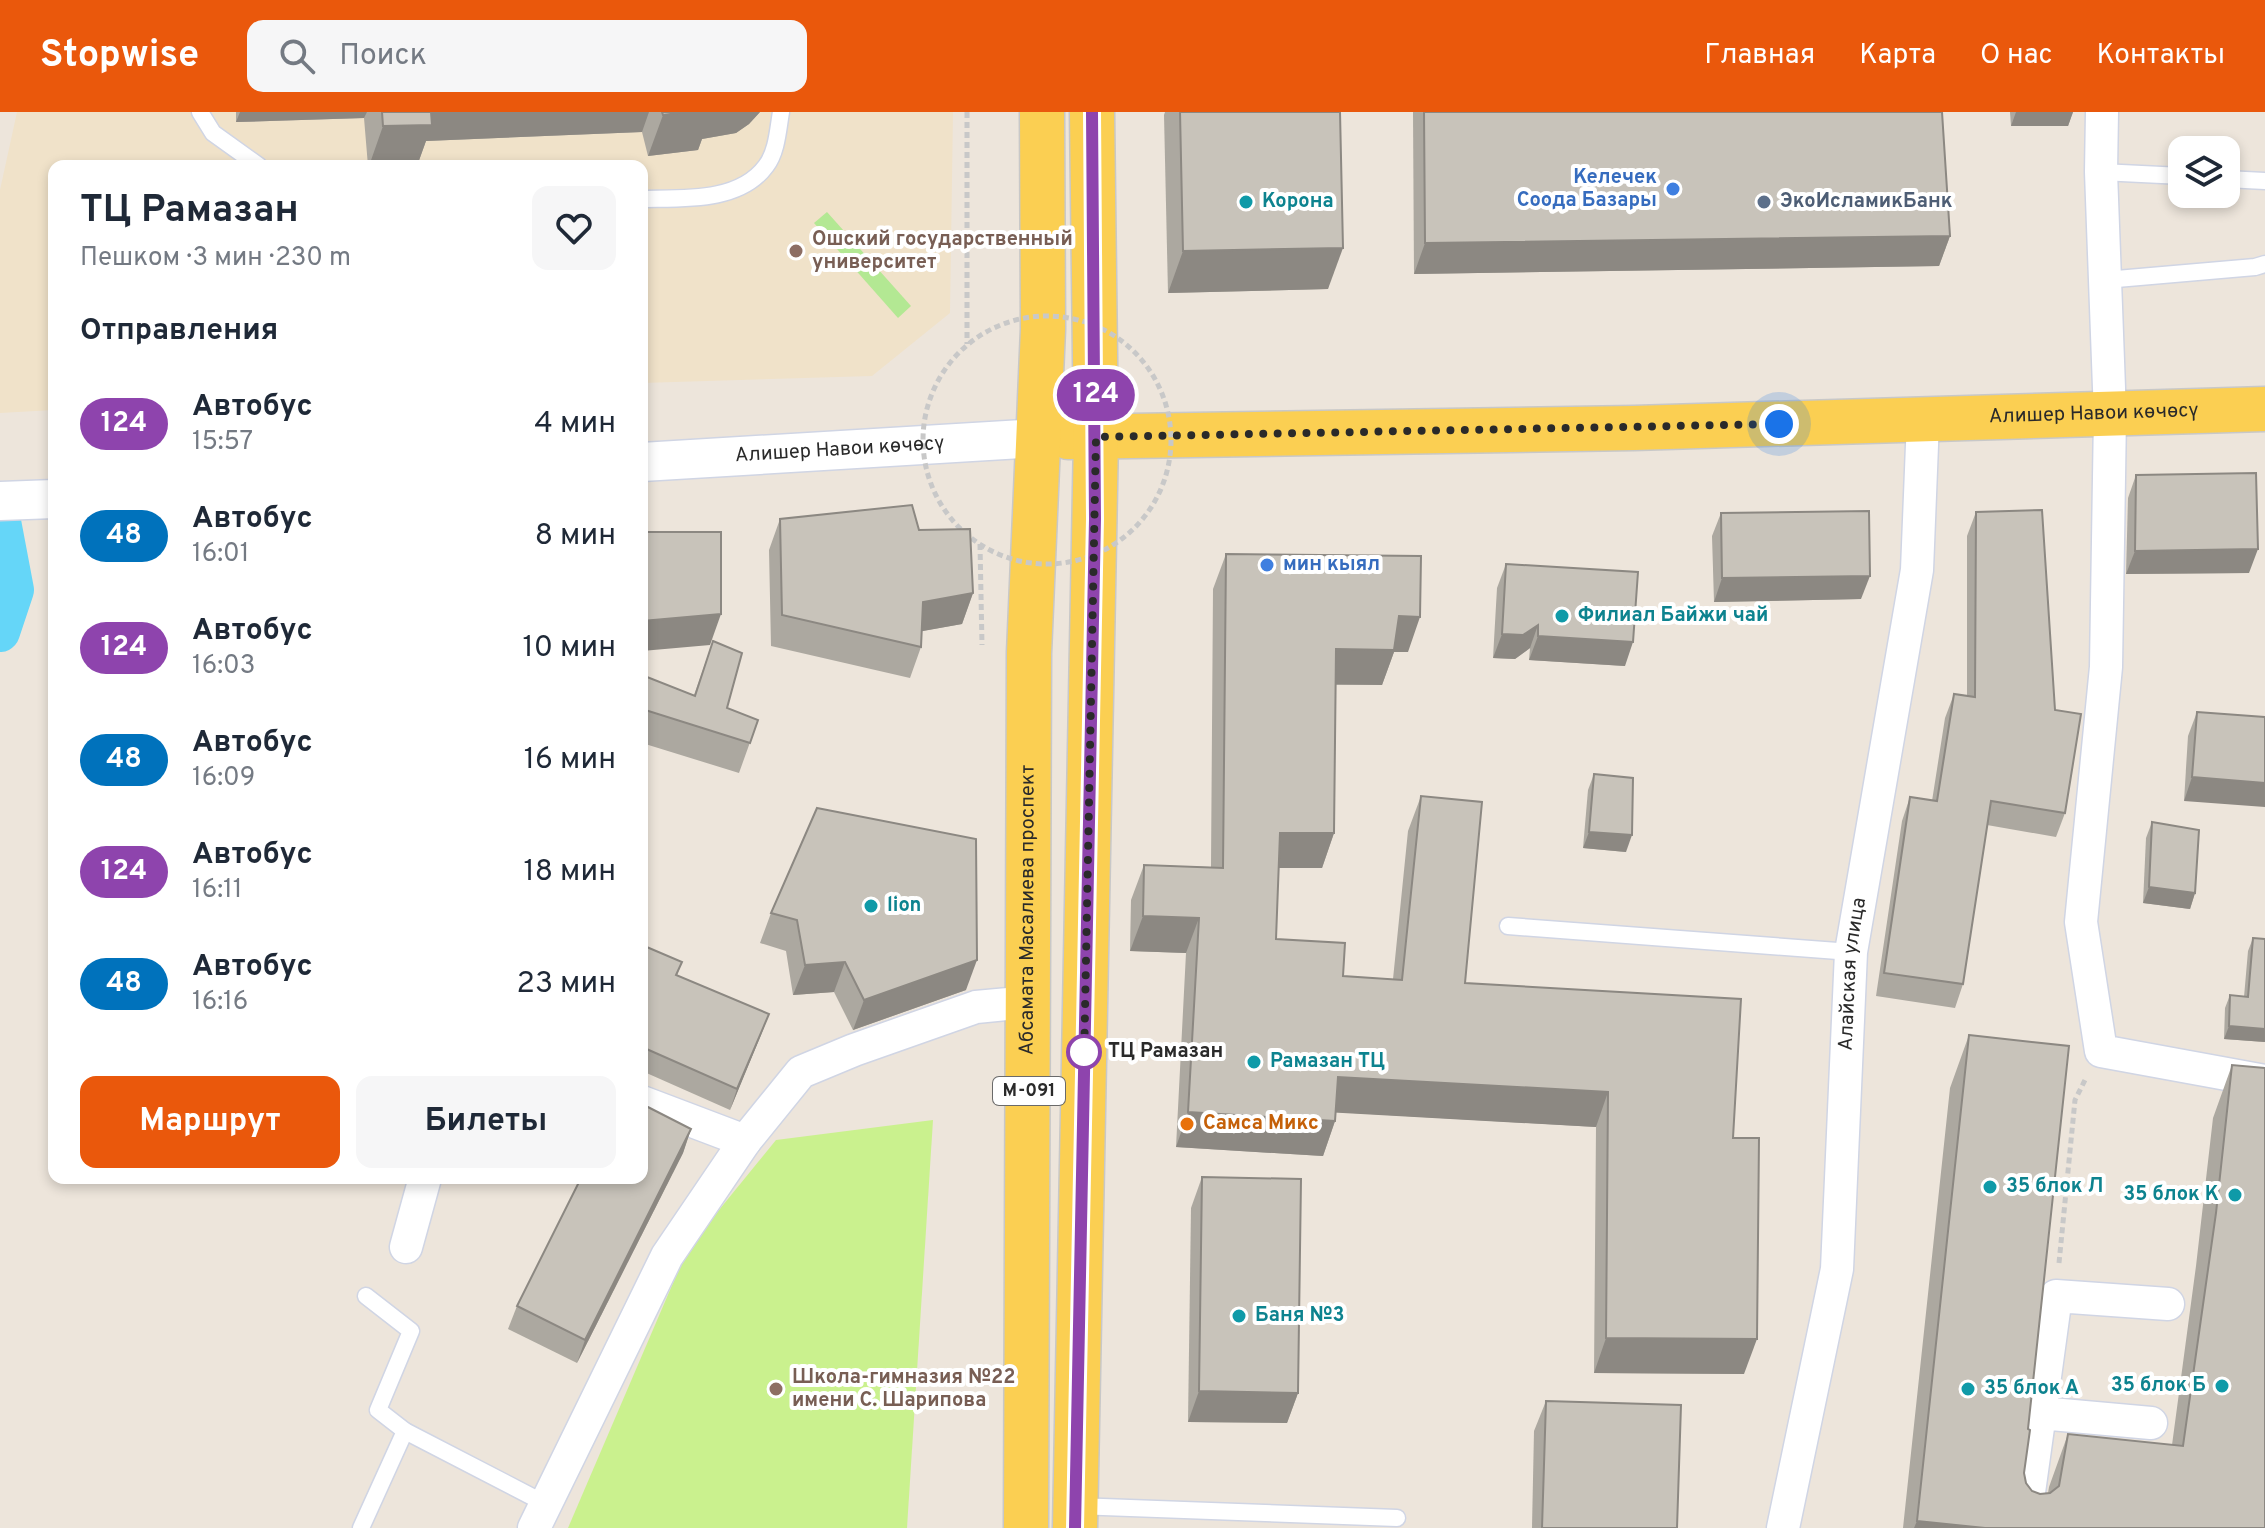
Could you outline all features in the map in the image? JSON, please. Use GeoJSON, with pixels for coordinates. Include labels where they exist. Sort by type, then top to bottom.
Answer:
{"type":"FeatureCollection","features":[{"type":"Feature","properties":{"kind":"main road","name":"М-091"},"geometry":{"type":"LineString","coordinates":[[1038,438],[1043,329],[1042,112]]}},
{"type":"Feature","properties":{"kind":"main road","name":"М-091"},"geometry":{"type":"LineString","coordinates":[[1074,1517],[1096,437],[1092,112]]}},
{"type":"Feature","properties":{"kind":"main road","name":"Алишер Навои көчөсү"},"geometry":{"type":"LineString","coordinates":[[1038,438],[1634,428],[2265,409]]}},
{"type":"Feature","properties":{"kind":"main road","name":"Абсамата Масалиева проспект"},"geometry":{"type":"LineString","coordinates":[[1026,1528],[1029,653],[1038,438]]}},
{"type":"Feature","properties":{"kind":"street"},"geometry":{"type":"LineString","coordinates":[[2102,112],[2101,172],[2110,415],[2106,667],[2081,922],[2101,1051],[2265,1081]]}},
{"type":"Feature","properties":{"kind":"street","name":"Алайская улица"},"geometry":{"type":"LineString","coordinates":[[1783,1528],[1837,1269],[1851,952],[1917,570],[1923,420]]}},
{"type":"Feature","properties":{"kind":"street","name":"Алишер Навои көчөсү"},"geometry":{"type":"LineString","coordinates":[[648,462],[1038,438]]}},
{"type":"Feature","properties":{"kind":"street"},"geometry":{"type":"LineString","coordinates":[[540,1516],[667,1256],[745,1141],[801,1072],[976,1007],[1029,1002]]}},
{"type":"Feature","properties":{"kind":"street"},"geometry":{"type":"LineString","coordinates":[[648,1104],[745,1141]]}},
{"type":"Feature","properties":{"kind":"street"},"geometry":{"type":"LineString","coordinates":[[406,1247],[423,1184]]}},
{"type":"Feature","properties":{"kind":"street"},"geometry":{"type":"LineString","coordinates":[[2024,1528],[2056,1296],[2168,1304]]}},
{"type":"Feature","properties":{"kind":"street"},"geometry":{"type":"LineString","coordinates":[[2040,1413],[2151,1423]]}},
{"type":"Feature","properties":{"kind":"lane"},"geometry":{"type":"LineString","coordinates":[[200,112],[213,133],[251,160]]}},
{"type":"Feature","properties":{"kind":"lane"},"geometry":{"type":"LineString","coordinates":[[648,199],[724,193],[748,182],[766,167],[774,149],[781,112]]}},
{"type":"Feature","properties":{"kind":"lane"},"geometry":{"type":"LineString","coordinates":[[2101,172],[2168,175]]}},
{"type":"Feature","properties":{"kind":"lane"},"geometry":{"type":"LineString","coordinates":[[2240,180],[2265,181]]}},
{"type":"Feature","properties":{"kind":"lane"},"geometry":{"type":"LineString","coordinates":[[2105,280],[2265,264]]}},
{"type":"Feature","properties":{"kind":"lane"},"geometry":{"type":"LineString","coordinates":[[1508,926],[1851,952]]}},
{"type":"Feature","properties":{"kind":"lane"},"geometry":{"type":"LineString","coordinates":[[366,1296],[411,1331],[378,1410],[405,1431],[540,1516]]}},
{"type":"Feature","properties":{"kind":"lane"},"geometry":{"type":"LineString","coordinates":[[361,1528],[405,1431]]}},
{"type":"Feature","properties":{"kind":"lane"},"geometry":{"type":"LineString","coordinates":[[1074,1517],[1397,1518]]}},
{"type":"Feature","properties":{"kind":"path"},"geometry":{"type":"LineString","coordinates":[[967,112],[967,344]]}},
{"type":"Feature","properties":{"kind":"path"},"geometry":{"type":"LineString","coordinates":[[1061,316],[1094,324],[1123,341],[1143,360],[1158,382],[1168,407],[1172,434],[1170,461],[1163,487],[1150,511],[1114,546],[1070,562],[1023,562],[980,544],[960,528],[943,508],[931,485],[924,460],[923,434],[931,397],[949,363],[967,344],[996,326],[1028,317],[1061,316]]}},
{"type":"Feature","properties":{"kind":"path"},"geometry":{"type":"LineString","coordinates":[[980,544],[982,645]]}},
{"type":"Feature","properties":{"kind":"path"},"geometry":{"type":"LineString","coordinates":[[2056,1296],[2075,1100],[2101,1051]]}},
{"type":"Feature","properties":{"kind":"shaded area","name":"Ошский государственный университет"},"geometry":{"type":"Polygon","coordinates":[[[17,112],[953,112],[950,313],[872,376],[648,383],[648,160],[48,160],[48,410],[0,413],[0,190],[17,112]]]}},
{"type":"Feature","properties":{"kind":"green space"},"geometry":{"type":"Polygon","coordinates":[[[827,212],[911,306],[898,318],[814,223],[827,212]]]}},
{"type":"Feature","properties":{"kind":"green space","name":"Школа-гимназия №22 имени С. Шарипова"},"geometry":{"type":"Polygon","coordinates":[[[933,1120],[907,1528],[568,1528],[688,1248],[776,1140],[933,1120]]]}},
{"type":"Feature","properties":{"kind":"building"},"geometry":{"type":"Polygon","coordinates":[[[382,112],[431,112],[432,125],[383,126],[382,112]]]}},
{"type":"Feature","properties":{"kind":"building","name":"Корона"},"geometry":{"type":"Polygon","coordinates":[[[1180,112],[1340,112],[1343,248],[1183,251],[1180,112]]]}},
{"type":"Feature","properties":{"kind":"building","name":"Келечек Соода Базары"},"geometry":{"type":"Polygon","coordinates":[[[1424,112],[1942,112],[1950,236],[1425,243],[1424,112]]]}},
{"type":"Feature","properties":{"kind":"building"},"geometry":{"type":"Polygon","coordinates":[[[2256,473],[2258,549],[2135,551],[2136,475],[2256,473]]]}},
{"type":"Feature","properties":{"kind":"building"},"geometry":{"type":"Polygon","coordinates":[[[912,505],[919,530],[970,529],[973,593],[923,602],[921,647],[782,615],[780,519],[912,505]]]}},
{"type":"Feature","properties":{"kind":"building"},"geometry":{"type":"Polygon","coordinates":[[[2042,510],[2055,710],[2081,714],[2065,813],[1991,801],[1963,984],[1884,973],[1910,797],[1937,801],[1954,694],[1975,697],[1976,512],[2042,510]]]}},
{"type":"Feature","properties":{"kind":"building"},"geometry":{"type":"Polygon","coordinates":[[[1869,511],[1870,576],[1722,578],[1721,513],[1869,511]]]}},
{"type":"Feature","properties":{"kind":"building"},"geometry":{"type":"Polygon","coordinates":[[[648,532],[721,532],[721,614],[648,620],[648,532]]]}},
{"type":"Feature","properties":{"kind":"building"},"geometry":{"type":"Polygon","coordinates":[[[1226,554],[1421,556],[1420,617],[1399,616],[1394,650],[1336,649],[1334,833],[1280,833],[1276,939],[1345,943],[1343,976],[1402,980],[1421,796],[1482,802],[1465,983],[1741,999],[1733,1138],[1759,1138],[1757,1339],[1606,1338],[1608,1092],[1338,1077],[1335,1121],[1188,1112],[1199,918],[1143,916],[1144,865],[1223,868],[1226,554]]]}},
{"type":"Feature","properties":{"kind":"building"},"geometry":{"type":"Polygon","coordinates":[[[1506,564],[1638,572],[1633,642],[1538,636],[1538,625],[1523,635],[1502,634],[1506,564]]]}},
{"type":"Feature","properties":{"kind":"building"},"geometry":{"type":"Polygon","coordinates":[[[713,641],[742,653],[727,708],[758,720],[750,743],[648,711],[648,677],[695,696],[713,641]]]}},
{"type":"Feature","properties":{"kind":"building"},"geometry":{"type":"Polygon","coordinates":[[[2197,712],[2265,717],[2265,783],[2192,777],[2197,712]]]}},
{"type":"Feature","properties":{"kind":"building"},"geometry":{"type":"Polygon","coordinates":[[[1594,774],[1633,778],[1632,835],[1589,832],[1594,774]]]}},
{"type":"Feature","properties":{"kind":"building","name":"lion"},"geometry":{"type":"Polygon","coordinates":[[[817,808],[976,839],[977,960],[864,1000],[845,962],[805,965],[797,920],[771,913],[817,808]]]}},
{"type":"Feature","properties":{"kind":"building"},"geometry":{"type":"Polygon","coordinates":[[[2152,822],[2199,830],[2195,893],[2149,887],[2152,822]]]}},
{"type":"Feature","properties":{"kind":"building"},"geometry":{"type":"Polygon","coordinates":[[[2253,938],[2265,939],[2265,1029],[2229,1026],[2230,995],[2248,997],[2253,938]]]}},
{"type":"Feature","properties":{"kind":"building"},"geometry":{"type":"Polygon","coordinates":[[[648,948],[682,962],[676,975],[769,1014],[737,1089],[648,1050],[648,948]]]}},
{"type":"Feature","properties":{"kind":"building"},"geometry":{"type":"Polygon","coordinates":[[[1969,1035],[2069,1046],[2024,1473],[2032,1491],[2040,1494],[2050,1493],[2059,1486],[2068,1434],[2183,1446],[2216,1213],[2232,1065],[2265,1068],[2265,1528],[1985,1528],[1917,1521],[1969,1035]]]}},
{"type":"Feature","properties":{"kind":"building"},"geometry":{"type":"Polygon","coordinates":[[[648,1107],[691,1129],[585,1340],[517,1306],[578,1184],[648,1184],[648,1107]]]}},
{"type":"Feature","properties":{"kind":"building","name":"Баня №3"},"geometry":{"type":"Polygon","coordinates":[[[1202,1177],[1301,1179],[1298,1393],[1199,1391],[1202,1177]]]}},
{"type":"Feature","properties":{"kind":"building"},"geometry":{"type":"Polygon","coordinates":[[[1546,1401],[1681,1405],[1677,1528],[1542,1528],[1546,1401]]]}},
{"type":"Feature","properties":{"kind":"waterway"},"geometry":{"type":"LineString","coordinates":[[0,516],[14,590],[0,632]]}},
{"type":"Feature","properties":{"kind":"bus line","name":"124"},"geometry":{"type":"LineString","coordinates":[[1075,1528],[1096,437],[1092,112]]}},
{"type":"Feature","properties":{"kind":"place","name":"Келечек Соода Базары"},"geometry":{"type":"Point","coordinates":[1673,189]}},
{"type":"Feature","properties":{"kind":"place","name":"Корона"},"geometry":{"type":"Point","coordinates":[1246,202]}},
{"type":"Feature","properties":{"kind":"place","name":"ЭкоИсламикБанк"},"geometry":{"type":"Point","coordinates":[1764,202]}},
{"type":"Feature","properties":{"kind":"place","name":"Ошский государственный университет"},"geometry":{"type":"Point","coordinates":[796,251]}},
{"type":"Feature","properties":{"kind":"place","name":"мин кыял"},"geometry":{"type":"Point","coordinates":[1267,565]}},
{"type":"Feature","properties":{"kind":"place","name":"Филиал Байжи чай"},"geometry":{"type":"Point","coordinates":[1562,616]}},
{"type":"Feature","properties":{"kind":"place","name":"lion"},"geometry":{"type":"Point","coordinates":[871,906]}},
{"type":"Feature","properties":{"kind":"place","name":"ТЦ Рамазан"},"geometry":{"type":"Point","coordinates":[1084,1052]}},
{"type":"Feature","properties":{"kind":"place","name":"Рамазан ТЦ"},"geometry":{"type":"Point","coordinates":[1254,1062]}},
{"type":"Feature","properties":{"kind":"place","name":"Самса Микс"},"geometry":{"type":"Point","coordinates":[1187,1124]}},
{"type":"Feature","properties":{"kind":"place","name":"35 блок Л"},"geometry":{"type":"Point","coordinates":[1990,1187]}},
{"type":"Feature","properties":{"kind":"place","name":"35 блок К"},"geometry":{"type":"Point","coordinates":[2235,1195]}},
{"type":"Feature","properties":{"kind":"place","name":"Баня №3"},"geometry":{"type":"Point","coordinates":[1239,1316]}},
{"type":"Feature","properties":{"kind":"place","name":"35 блок Б"},"geometry":{"type":"Point","coordinates":[2222,1386]}},
{"type":"Feature","properties":{"kind":"place","name":"Школа-гимназия №22 имени С. Шарипова"},"geometry":{"type":"Point","coordinates":[776,1389]}},
{"type":"Feature","properties":{"kind":"place","name":"35 блок А"},"geometry":{"type":"Point","coordinates":[1968,1389]}},
{"type":"Feature","properties":{"kind":"route"},"geometry":{"type":"LineString","coordinates":[[1084,1052],[1084,1064],[1096,437],[1779,424]]}}]}
